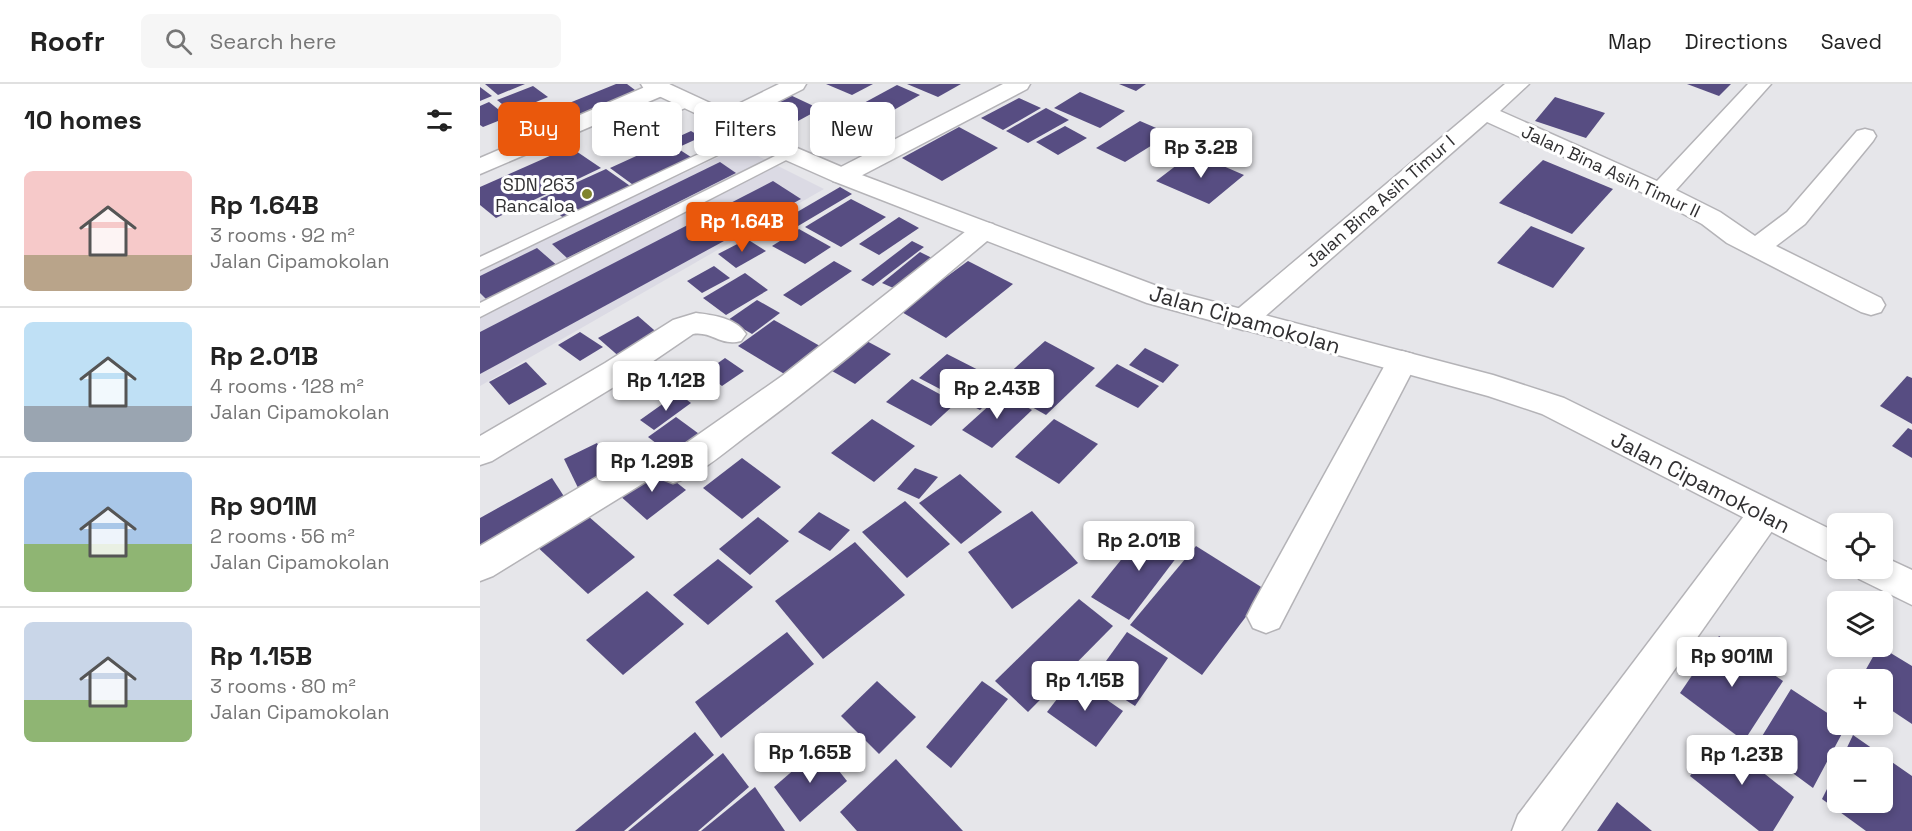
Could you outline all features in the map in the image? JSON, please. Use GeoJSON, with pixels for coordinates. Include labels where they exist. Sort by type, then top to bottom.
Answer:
{"type":"FeatureCollection","features":[{"type":"Feature","properties":{"kind":"street"},"geometry":{"type":"LineString","coordinates":[[760,102],[795,84]]}},
{"type":"Feature","properties":{"kind":"street"},"geometry":{"type":"LineString","coordinates":[[842,176],[1019,84]]}},
{"type":"Feature","properties":{"kind":"street","name":"Jalan Bina Asih Timur I"},"geometry":{"type":"LineString","coordinates":[[1243,320],[1518,84]]}},
{"type":"Feature","properties":{"kind":"street"},"geometry":{"type":"LineString","coordinates":[[1661,192],[1760,84]]}},
{"type":"Feature","properties":{"kind":"street"},"geometry":{"type":"LineString","coordinates":[[480,167],[657,86]]}},
{"type":"Feature","properties":{"kind":"street","name":"Jalan Cipamokolan"},"geometry":{"type":"LineString","coordinates":[[657,86],[694,103]]}},
{"type":"Feature","properties":{"kind":"street","name":"Jalan Bina Asih Timur II"},"geometry":{"type":"LineString","coordinates":[[1483,112],[1661,192],[1711,218],[1736,237],[1871,305]]}},
{"type":"Feature","properties":{"kind":"street"},"geometry":{"type":"LineString","coordinates":[[1757,248],[1796,218],[1865,136]]}},
{"type":"Feature","properties":{"kind":"street","name":"Jalan Cipamokolan"},"geometry":{"type":"LineString","coordinates":[[796,156],[842,176],[1157,296],[1493,386],[1553,406],[1827,545]]}},
{"type":"Feature","properties":{"kind":"street"},"geometry":{"type":"LineString","coordinates":[[480,565],[655,459],[673,470],[754,413],[984,230]]}},
{"type":"Feature","properties":{"kind":"street"},"geometry":{"type":"LineString","coordinates":[[480,452],[616,371],[683,327],[696,323],[711,324],[731,334]]}},
{"type":"Feature","properties":{"kind":"street"},"geometry":{"type":"LineString","coordinates":[[1266,616],[1402,362]]}},
{"type":"Feature","properties":{"kind":"street"},"geometry":{"type":"LineString","coordinates":[[1534,831],[1765,514]]}},
{"type":"Feature","properties":{"kind":"street"},"geometry":{"type":"LineString","coordinates":[[1893,578],[1912,588]]}},
{"type":"Feature","properties":{"kind":"lane"},"geometry":{"type":"LineString","coordinates":[[682,104],[689,101]]}},
{"type":"Feature","properties":{"kind":"lane"},"geometry":{"type":"LineString","coordinates":[[480,264],[704,156]]}},
{"type":"Feature","properties":{"kind":"lane"},"geometry":{"type":"LineString","coordinates":[[480,311],[783,156]]}},
{"type":"Feature","properties":{"kind":"shaded area"},"geometry":{"type":"Polygon","coordinates":[[[721,156],[758,156],[824,189],[480,386],[480,269],[721,156]]]}},
{"type":"Feature","properties":{"kind":"building"},"geometry":{"type":"Polygon","coordinates":[[[485,84],[525,84],[498,95],[485,84]]]}},
{"type":"Feature","properties":{"kind":"building"},"geometry":{"type":"Polygon","coordinates":[[[616,84],[627,84],[639,93],[617,102],[592,102],[592,112],[580,117],[580,102],[572,102],[616,84]]]}},
{"type":"Feature","properties":{"kind":"building"},"geometry":{"type":"Polygon","coordinates":[[[826,84],[873,84],[852,95],[826,84]]]}},
{"type":"Feature","properties":{"kind":"building"},"geometry":{"type":"Polygon","coordinates":[[[907,84],[961,84],[938,97],[907,84]]]}},
{"type":"Feature","properties":{"kind":"building"},"geometry":{"type":"Polygon","coordinates":[[[1119,84],[1146,84],[1136,91],[1119,84]]]}},
{"type":"Feature","properties":{"kind":"building"},"geometry":{"type":"Polygon","coordinates":[[[1687,84],[1731,84],[1719,96],[1687,84]]]}},
{"type":"Feature","properties":{"kind":"building"},"geometry":{"type":"Polygon","coordinates":[[[897,85],[920,95],[895,109],[895,102],[866,102],[897,85]]]}},
{"type":"Feature","properties":{"kind":"building"},"geometry":{"type":"Polygon","coordinates":[[[533,86],[548,97],[536,102],[500,102],[497,100],[533,86]]]}},
{"type":"Feature","properties":{"kind":"building"},"geometry":{"type":"Polygon","coordinates":[[[480,87],[492,96],[480,101],[480,87]]]}},
{"type":"Feature","properties":{"kind":"building"},"geometry":{"type":"Polygon","coordinates":[[[1080,92],[1125,111],[1100,128],[1054,108],[1080,92]]]}},
{"type":"Feature","properties":{"kind":"building"},"geometry":{"type":"Polygon","coordinates":[[[788,94],[810,104],[810,114],[798,121],[798,102],[773,102],[788,94]]]}},
{"type":"Feature","properties":{"kind":"building"},"geometry":{"type":"Polygon","coordinates":[[[1555,97],[1605,113],[1586,138],[1535,121],[1555,97]]]}},
{"type":"Feature","properties":{"kind":"building"},"geometry":{"type":"Polygon","coordinates":[[[1019,98],[1041,108],[1003,130],[981,118],[1019,98]]]}},
{"type":"Feature","properties":{"kind":"building"},"geometry":{"type":"Polygon","coordinates":[[[489,102],[498,109],[498,121],[483,127],[480,125],[480,106],[489,102]]]}},
{"type":"Feature","properties":{"kind":"building"},"geometry":{"type":"Polygon","coordinates":[[[1046,108],[1069,120],[1028,143],[1006,131],[1046,108]]]}},
{"type":"Feature","properties":{"kind":"building"},"geometry":{"type":"Polygon","coordinates":[[[1140,121],[1170,134],[1125,162],[1096,148],[1140,121]]]}},
{"type":"Feature","properties":{"kind":"building"},"geometry":{"type":"Polygon","coordinates":[[[1065,126],[1087,138],[1058,155],[1036,142],[1065,126]]]}},
{"type":"Feature","properties":{"kind":"building"},"geometry":{"type":"Polygon","coordinates":[[[959,127],[998,148],[942,181],[902,158],[959,127]]]}},
{"type":"Feature","properties":{"kind":"building","name":"SDN 263 Rancaloa"},"geometry":{"type":"Polygon","coordinates":[[[691,131],[694,133],[694,140],[682,146],[682,135],[691,131]]]}},
{"type":"Feature","properties":{"kind":"building","name":"SDN 263 Rancaloa"},"geometry":{"type":"Polygon","coordinates":[[[682,151],[694,159],[636,187],[610,168],[636,156],[682,156],[682,151]]]}},
{"type":"Feature","properties":{"kind":"building"},"geometry":{"type":"Polygon","coordinates":[[[580,154],[601,168],[496,218],[480,205],[480,187],[550,156],[580,156],[580,154]]]}},
{"type":"Feature","properties":{"kind":"building"},"geometry":{"type":"Polygon","coordinates":[[[1186,158],[1201,164],[1207,159],[1244,175],[1209,204],[1156,181],[1186,158]]]}},
{"type":"Feature","properties":{"kind":"building"},"geometry":{"type":"Polygon","coordinates":[[[1543,160],[1613,189],[1572,234],[1499,203],[1543,160]]]}},
{"type":"Feature","properties":{"kind":"building"},"geometry":{"type":"Polygon","coordinates":[[[720,162],[736,173],[567,258],[552,244],[720,162]]]}},
{"type":"Feature","properties":{"kind":"building","name":"SDN 263 Rancaloa"},"geometry":{"type":"Polygon","coordinates":[[[606,169],[633,188],[566,220],[540,199],[606,169]]]}},
{"type":"Feature","properties":{"kind":"building"},"geometry":{"type":"Polygon","coordinates":[[[773,181],[801,199],[480,374],[480,332],[773,181]]]}},
{"type":"Feature","properties":{"kind":"building"},"geometry":{"type":"Polygon","coordinates":[[[840,187],[852,194],[793,229],[780,222],[840,187]]]}},
{"type":"Feature","properties":{"kind":"building"},"geometry":{"type":"Polygon","coordinates":[[[851,199],[886,217],[841,247],[805,227],[851,199]]]}},
{"type":"Feature","properties":{"kind":"building"},"geometry":{"type":"Polygon","coordinates":[[[899,217],[919,228],[879,255],[859,244],[899,217]]]}},
{"type":"Feature","properties":{"kind":"building"},"geometry":{"type":"Polygon","coordinates":[[[1531,226],[1585,248],[1553,288],[1497,263],[1531,226]]]}},
{"type":"Feature","properties":{"kind":"building"},"geometry":{"type":"Polygon","coordinates":[[[799,229],[831,247],[805,264],[772,246],[799,229]]]}},
{"type":"Feature","properties":{"kind":"building"},"geometry":{"type":"Polygon","coordinates":[[[747,239],[766,251],[736,268],[718,254],[747,239]]]}},
{"type":"Feature","properties":{"kind":"building"},"geometry":{"type":"Polygon","coordinates":[[[912,241],[924,247],[873,286],[861,280],[912,241]]]}},
{"type":"Feature","properties":{"kind":"building"},"geometry":{"type":"Polygon","coordinates":[[[537,248],[560,268],[491,304],[480,293],[480,276],[537,248]]]}},
{"type":"Feature","properties":{"kind":"building"},"geometry":{"type":"Polygon","coordinates":[[[920,252],[938,261],[900,291],[882,283],[920,252]]]}},
{"type":"Feature","properties":{"kind":"building"},"geometry":{"type":"Polygon","coordinates":[[[834,261],[852,271],[801,306],[783,295],[834,261]]]}},
{"type":"Feature","properties":{"kind":"building"},"geometry":{"type":"Polygon","coordinates":[[[968,261],[1013,284],[946,338],[900,311],[968,261]]]}},
{"type":"Feature","properties":{"kind":"building"},"geometry":{"type":"Polygon","coordinates":[[[714,266],[730,278],[702,293],[687,281],[714,266]]]}},
{"type":"Feature","properties":{"kind":"building"},"geometry":{"type":"Polygon","coordinates":[[[745,273],[768,290],[726,315],[703,298],[745,273]]]}},
{"type":"Feature","properties":{"kind":"building"},"geometry":{"type":"Polygon","coordinates":[[[757,300],[780,313],[752,334],[728,320],[757,300]]]}},
{"type":"Feature","properties":{"kind":"building"},"geometry":{"type":"Polygon","coordinates":[[[638,316],[661,336],[622,359],[598,338],[638,316]]]}},
{"type":"Feature","properties":{"kind":"building"},"geometry":{"type":"Polygon","coordinates":[[[774,320],[827,350],[791,378],[738,346],[774,320]]]}},
{"type":"Feature","properties":{"kind":"building"},"geometry":{"type":"Polygon","coordinates":[[[580,332],[603,347],[580,361],[558,345],[580,332]]]}},
{"type":"Feature","properties":{"kind":"building"},"geometry":{"type":"Polygon","coordinates":[[[861,338],[891,354],[855,384],[825,367],[861,338]]]}},
{"type":"Feature","properties":{"kind":"building"},"geometry":{"type":"Polygon","coordinates":[[[1045,341],[1095,368],[1046,415],[995,386],[1045,341]]]}},
{"type":"Feature","properties":{"kind":"building"},"geometry":{"type":"Polygon","coordinates":[[[1145,348],[1179,365],[1163,383],[1129,365],[1145,348]]]}},
{"type":"Feature","properties":{"kind":"building"},"geometry":{"type":"Polygon","coordinates":[[[947,354],[994,378],[987,384],[1000,390],[980,410],[919,378],[947,354]]]}},
{"type":"Feature","properties":{"kind":"building"},"geometry":{"type":"Polygon","coordinates":[[[725,358],[744,371],[722,386],[704,373],[725,358]]]}},
{"type":"Feature","properties":{"kind":"building"},"geometry":{"type":"Polygon","coordinates":[[[526,362],[547,384],[509,405],[489,382],[526,362]]]}},
{"type":"Feature","properties":{"kind":"building"},"geometry":{"type":"Polygon","coordinates":[[[1117,364],[1159,386],[1138,408],[1095,386],[1117,364]]]}},
{"type":"Feature","properties":{"kind":"building"},"geometry":{"type":"Polygon","coordinates":[[[1907,376],[1912,378],[1912,424],[1880,406],[1907,376]]]}},
{"type":"Feature","properties":{"kind":"building"},"geometry":{"type":"Polygon","coordinates":[[[912,379],[956,403],[931,426],[886,402],[912,379]]]}},
{"type":"Feature","properties":{"kind":"building"},"geometry":{"type":"Polygon","coordinates":[[[678,393],[691,403],[654,430],[640,420],[678,393]]]}},
{"type":"Feature","properties":{"kind":"building"},"geometry":{"type":"Polygon","coordinates":[[[1003,393],[1032,410],[992,448],[962,430],[1003,393]]]}},
{"type":"Feature","properties":{"kind":"building"},"geometry":{"type":"Polygon","coordinates":[[[676,417],[706,439],[678,460],[648,437],[676,417]]]}},
{"type":"Feature","properties":{"kind":"building"},"geometry":{"type":"Polygon","coordinates":[[[872,419],[915,446],[874,482],[831,453],[872,419]]]}},
{"type":"Feature","properties":{"kind":"building"},"geometry":{"type":"Polygon","coordinates":[[[1054,419],[1098,444],[1059,484],[1015,457],[1054,419]]]}},
{"type":"Feature","properties":{"kind":"building"},"geometry":{"type":"Polygon","coordinates":[[[1908,428],[1912,430],[1912,458],[1892,446],[1908,428]]]}},
{"type":"Feature","properties":{"kind":"building"},"geometry":{"type":"Polygon","coordinates":[[[597,443],[616,477],[582,496],[564,459],[597,443]]]}},
{"type":"Feature","properties":{"kind":"building"},"geometry":{"type":"Polygon","coordinates":[[[742,458],[781,487],[742,519],[703,488],[742,458]]]}},
{"type":"Feature","properties":{"kind":"building"},"geometry":{"type":"Polygon","coordinates":[[[656,466],[686,490],[647,520],[618,494],[656,466]]]}},
{"type":"Feature","properties":{"kind":"building"},"geometry":{"type":"Polygon","coordinates":[[[915,468],[938,477],[919,499],[897,489],[915,468]]]}},
{"type":"Feature","properties":{"kind":"building"},"geometry":{"type":"Polygon","coordinates":[[[960,474],[1002,512],[961,544],[919,503],[960,474]]]}},
{"type":"Feature","properties":{"kind":"building"},"geometry":{"type":"Polygon","coordinates":[[[552,478],[569,504],[480,555],[480,518],[552,478]]]}},
{"type":"Feature","properties":{"kind":"building"},"geometry":{"type":"Polygon","coordinates":[[[905,501],[950,544],[907,578],[862,532],[905,501]]]}},
{"type":"Feature","properties":{"kind":"building"},"geometry":{"type":"Polygon","coordinates":[[[580,509],[635,557],[588,594],[533,543],[580,509]]]}},
{"type":"Feature","properties":{"kind":"building"},"geometry":{"type":"Polygon","coordinates":[[[1032,511],[1078,563],[1012,609],[968,552],[1032,511]]]}},
{"type":"Feature","properties":{"kind":"building"},"geometry":{"type":"Polygon","coordinates":[[[819,512],[850,530],[830,551],[798,532],[819,512]]]}},
{"type":"Feature","properties":{"kind":"building"},"geometry":{"type":"Polygon","coordinates":[[[758,517],[789,541],[750,575],[719,549],[758,517]]]}},
{"type":"Feature","properties":{"kind":"building"},"geometry":{"type":"Polygon","coordinates":[[[1150,524],[1186,545],[1129,620],[1091,597],[1150,524]]]}},
{"type":"Feature","properties":{"kind":"building"},"geometry":{"type":"Polygon","coordinates":[[[855,542],[905,595],[823,659],[775,601],[855,542]]]}},
{"type":"Feature","properties":{"kind":"building"},"geometry":{"type":"Polygon","coordinates":[[[1196,546],[1266,590],[1202,675],[1130,625],[1196,546]]]}},
{"type":"Feature","properties":{"kind":"building"},"geometry":{"type":"Polygon","coordinates":[[[718,559],[753,587],[708,625],[673,595],[718,559]]]}},
{"type":"Feature","properties":{"kind":"building"},"geometry":{"type":"Polygon","coordinates":[[[647,591],[684,624],[623,675],[586,640],[647,591]]]}},
{"type":"Feature","properties":{"kind":"building"},"geometry":{"type":"Polygon","coordinates":[[[1079,599],[1113,626],[1028,712],[995,681],[1079,599]]]}},
{"type":"Feature","properties":{"kind":"building"},"geometry":{"type":"Polygon","coordinates":[[[787,632],[814,664],[721,738],[695,702],[787,632]]]}},
{"type":"Feature","properties":{"kind":"building"},"geometry":{"type":"Polygon","coordinates":[[[1127,632],[1168,658],[1135,706],[1093,679],[1127,632]]]}},
{"type":"Feature","properties":{"kind":"building"},"geometry":{"type":"Polygon","coordinates":[[[1719,636],[1783,681],[1744,741],[1680,693],[1719,636]]]}},
{"type":"Feature","properties":{"kind":"building"},"geometry":{"type":"Polygon","coordinates":[[[1893,654],[1912,666],[1912,724],[1893,711],[1893,669],[1866,669],[1873,657],[1893,657],[1893,654]]]}},
{"type":"Feature","properties":{"kind":"building"},"geometry":{"type":"Polygon","coordinates":[[[1074,677],[1123,711],[1096,747],[1047,712],[1074,677]]]}},
{"type":"Feature","properties":{"kind":"building"},"geometry":{"type":"Polygon","coordinates":[[[877,681],[916,717],[879,754],[841,716],[877,681]]]}},
{"type":"Feature","properties":{"kind":"building"},"geometry":{"type":"Polygon","coordinates":[[[982,681],[1008,699],[951,768],[926,747],[982,681]]]}},
{"type":"Feature","properties":{"kind":"building"},"geometry":{"type":"Polygon","coordinates":[[[1791,689],[1827,713],[1827,735],[1841,735],[1835,747],[1827,747],[1827,762],[1813,788],[1756,746],[1791,689]]]}},
{"type":"Feature","properties":{"kind":"building"},"geometry":{"type":"Polygon","coordinates":[[[695,732],[714,755],[624,831],[575,831],[695,732]]]}},
{"type":"Feature","properties":{"kind":"building"},"geometry":{"type":"Polygon","coordinates":[[[1853,735],[1870,747],[1847,747],[1853,735]]]}},
{"type":"Feature","properties":{"kind":"building"},"geometry":{"type":"Polygon","coordinates":[[[1717,736],[1794,797],[1773,831],[1759,831],[1690,776],[1717,736]]]}},
{"type":"Feature","properties":{"kind":"building"},"geometry":{"type":"Polygon","coordinates":[[[820,747],[847,781],[800,822],[774,787],[820,747]]]}},
{"type":"Feature","properties":{"kind":"building"},"geometry":{"type":"Polygon","coordinates":[[[723,753],[749,787],[698,831],[628,831],[723,753]]]}},
{"type":"Feature","properties":{"kind":"building"},"geometry":{"type":"Polygon","coordinates":[[[896,759],[963,831],[857,831],[840,812],[896,759]]]}},
{"type":"Feature","properties":{"kind":"building"},"geometry":{"type":"Polygon","coordinates":[[[1893,763],[1912,776],[1912,831],[1866,831],[1841,813],[1893,813],[1893,763]]]}},
{"type":"Feature","properties":{"kind":"building"},"geometry":{"type":"Polygon","coordinates":[[[755,787],[785,831],[701,831],[755,787]]]}},
{"type":"Feature","properties":{"kind":"building"},"geometry":{"type":"Polygon","coordinates":[[[1827,789],[1827,803],[1822,799],[1827,789]]]}},
{"type":"Feature","properties":{"kind":"building"},"geometry":{"type":"Polygon","coordinates":[[[1617,802],[1652,831],[1597,831],[1617,802]]]}},
{"type":"Feature","properties":{"kind":"place","name":"SDN 263 Rancaloa"},"geometry":{"type":"Point","coordinates":[587,194]}}]}
